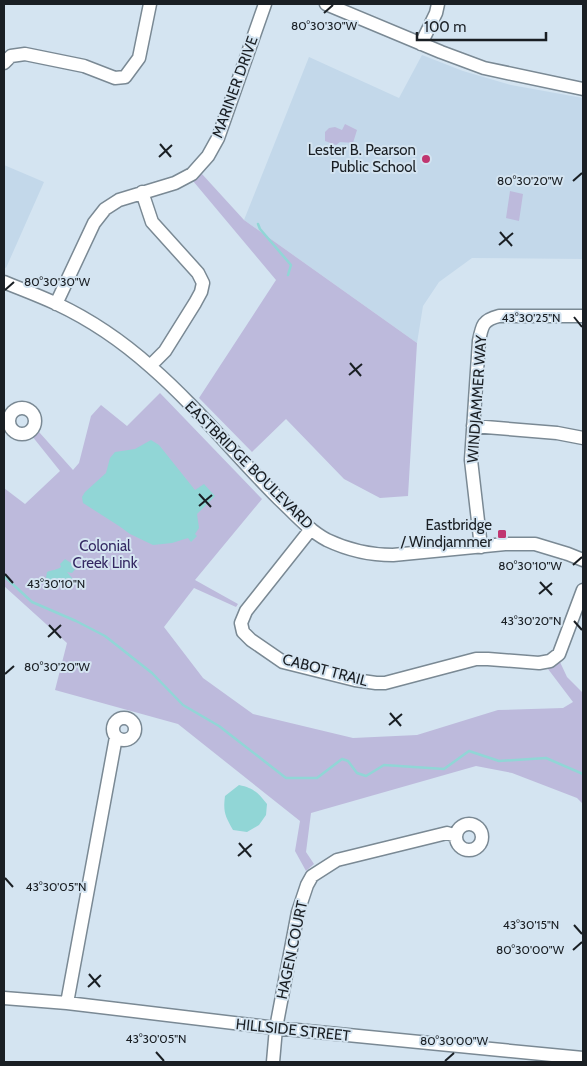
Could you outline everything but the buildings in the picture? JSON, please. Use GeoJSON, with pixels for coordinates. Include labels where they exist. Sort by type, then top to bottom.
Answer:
{"type":"FeatureCollection","features":[{"type":"Feature","properties":{"kind":"street"},"geometry":{"type":"LineString","coordinates":[[4,62],[11,56],[25,54],[84,66],[115,78],[125,77],[138,58],[150,4]]}},
{"type":"Feature","properties":{"kind":"street","name":"MARINER DRIVE"},"geometry":{"type":"LineString","coordinates":[[56,304],[94,223],[105,209],[119,200],[175,183],[192,174],[208,156],[218,138],[265,4]]}},
{"type":"Feature","properties":{"kind":"street"},"geometry":{"type":"LineString","coordinates":[[326,4],[484,68],[583,89]]}},
{"type":"Feature","properties":{"kind":"street"},"geometry":{"type":"LineString","coordinates":[[421,44],[436,13],[438,4]]}},
{"type":"Feature","properties":{"kind":"street"},"geometry":{"type":"LineString","coordinates":[[142,192],[152,222],[198,273],[202,283],[201,292],[165,351],[150,366]]}},
{"type":"Feature","properties":{"kind":"street","name":"EASTBRIDGE BOULEVARD"},"geometry":{"type":"LineString","coordinates":[[4,282],[56,304],[118,340],[150,366],[193,408],[268,488],[311,529],[325,539],[344,547],[378,555],[505,544],[535,544],[583,560]]}},
{"type":"Feature","properties":{"kind":"street","name":"WINDJAMMER WAY"},"geometry":{"type":"LineString","coordinates":[[482,547],[471,460],[479,340],[484,323],[490,318],[499,316],[583,316]]}},
{"type":"Feature","properties":{"kind":"street"},"geometry":{"type":"LineString","coordinates":[[473,426],[558,433],[583,438]]}},
{"type":"Feature","properties":{"kind":"street","name":"CABOT TRAIL"},"geometry":{"type":"LineString","coordinates":[[311,529],[246,611],[241,623],[243,632],[251,640],[283,662],[355,680],[386,683],[476,659],[539,663],[550,661],[558,654],[583,590]]}},
{"type":"Feature","properties":{"kind":"street"},"geometry":{"type":"LineString","coordinates":[[67,1003],[116,737]]}},
{"type":"Feature","properties":{"kind":"street","name":"HAGEN COURT"},"geometry":{"type":"LineString","coordinates":[[273,1062],[276,1028],[298,912],[312,876],[337,860],[447,833],[456,836]]}},
{"type":"Feature","properties":{"kind":"street","name":"HILLSIDE STREET"},"geometry":{"type":"LineString","coordinates":[[4,998],[67,1003],[276,1028],[583,1058]]}},
{"type":"Feature","properties":{"kind":"shaded area","name":"Lester B. Pearson Public School"},"geometry":{"type":"Polygon","coordinates":[[[422,55],[463,71],[511,85],[583,98],[583,259],[472,258],[439,282],[423,306],[417,343],[244,220],[309,57],[399,98],[422,55]]]}},
{"type":"Feature","properties":{"kind":"shaded area"},"geometry":{"type":"Polygon","coordinates":[[[4,165],[44,182],[6,268],[4,267],[4,165]]]}},
{"type":"Feature","properties":{"kind":"shaded area"},"geometry":{"type":"Polygon","coordinates":[[[151,440],[159,445],[195,490],[204,484],[215,496],[197,514],[199,528],[195,534],[197,536],[191,542],[188,538],[172,543],[153,545],[130,534],[83,503],[82,497],[85,492],[106,473],[110,458],[115,452],[135,449],[151,440]]]}},
{"type":"Feature","properties":{"kind":"shaded area"},"geometry":{"type":"Polygon","coordinates":[[[65,559],[77,567],[72,573],[67,572],[72,578],[71,587],[55,583],[46,578],[47,572],[61,567],[60,564],[65,559]]]}},
{"type":"Feature","properties":{"kind":"shaded area"},"geometry":{"type":"Polygon","coordinates":[[[239,785],[255,791],[267,804],[266,815],[259,825],[247,832],[233,830],[226,817],[224,806],[225,796],[239,785]]]}},
{"type":"Feature","properties":{"kind":"green space"},"geometry":{"type":"Polygon","coordinates":[[[345,124],[357,130],[353,143],[340,142],[336,145],[325,141],[325,132],[329,128],[335,127],[342,130],[345,124]]]}},
{"type":"Feature","properties":{"kind":"green space"},"geometry":{"type":"Polygon","coordinates":[[[202,174],[244,220],[417,343],[408,496],[380,498],[344,479],[286,419],[252,452],[199,398],[276,280],[193,181],[202,174]]]}},
{"type":"Feature","properties":{"kind":"green space"},"geometry":{"type":"Polygon","coordinates":[[[510,191],[523,194],[519,221],[506,218],[510,191]]]}},
{"type":"Feature","properties":{"kind":"green space","name":"Colonial Creek Link"},"geometry":{"type":"Polygon","coordinates":[[[160,393],[262,499],[195,580],[238,604],[236,607],[194,588],[164,627],[203,678],[253,714],[353,738],[417,735],[498,710],[563,708],[573,702],[548,669],[560,662],[567,677],[583,693],[583,804],[577,798],[512,773],[476,766],[311,813],[306,852],[314,864],[306,871],[295,851],[300,821],[178,724],[55,690],[67,643],[4,586],[4,488],[25,504],[60,471],[32,436],[39,432],[73,470],[79,463],[91,416],[101,405],[127,426],[160,393]]]}},
{"type":"Feature","properties":{"kind":"waterway"},"geometry":{"type":"LineString","coordinates":[[258,224],[260,229],[291,265],[288,275]]}},
{"type":"Feature","properties":{"kind":"waterway"},"geometry":{"type":"LineString","coordinates":[[4,576],[32,602],[105,636],[152,673],[183,705],[219,726],[286,778],[317,778],[342,759],[348,761],[357,773],[366,776],[384,765],[444,769],[469,751],[499,761],[546,758],[583,774]]}},
{"type":"Feature","properties":{"kind":"place","name":"Lester B. Pearson Public School"},"geometry":{"type":"Point","coordinates":[426,159]}},
{"type":"Feature","properties":{"kind":"place","name":"Eastbridge / Windjammer"},"geometry":{"type":"Point","coordinates":[502,534]}}]}
